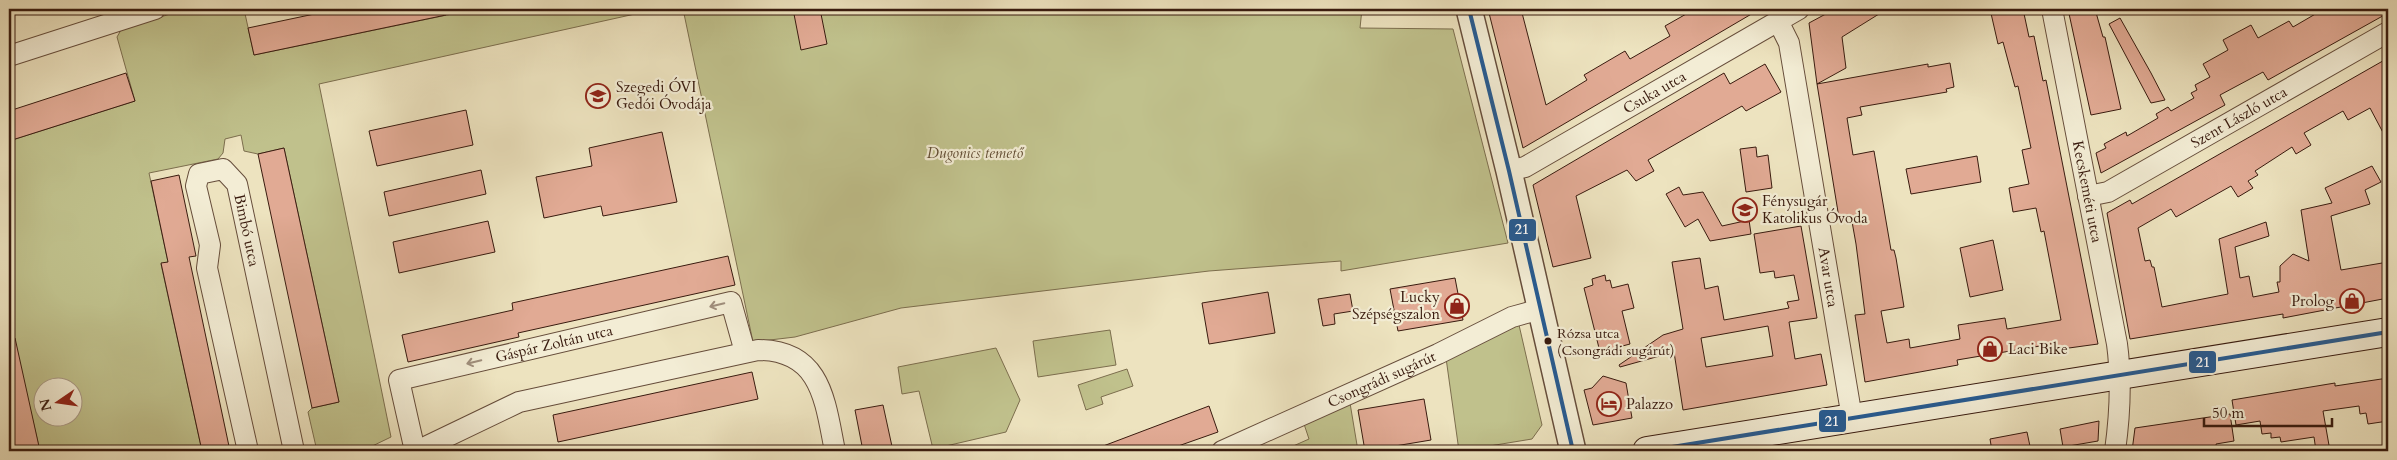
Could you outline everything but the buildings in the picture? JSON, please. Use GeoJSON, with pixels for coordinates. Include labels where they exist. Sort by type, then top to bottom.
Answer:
{"type":"FeatureCollection","features":[{"type":"Feature","properties":{"kind":"main road"},"geometry":{"type":"LineString","coordinates":[[1647,451],[2388,332]]}},
{"type":"Feature","properties":{"kind":"street"},"geometry":{"type":"LineString","coordinates":[[9,56],[154,9]]}},
{"type":"Feature","properties":{"kind":"street"},"geometry":{"type":"LineString","coordinates":[[1469,9],[1509,171],[1573,451]]}},
{"type":"Feature","properties":{"kind":"street","name":"Csuka utca"},"geometry":{"type":"LineString","coordinates":[[1509,171],[1525,167],[1799,9]]}},
{"type":"Feature","properties":{"kind":"street","name":"Kecskeméti utca"},"geometry":{"type":"LineString","coordinates":[[2052,9],[2117,344],[2121,375],[2120,414],[2115,451]]}},
{"type":"Feature","properties":{"kind":"street","name":"Avar utca"},"geometry":{"type":"LineString","coordinates":[[1778,21],[1789,43],[1852,418]]}},
{"type":"Feature","properties":{"kind":"street","name":"Szent László utca"},"geometry":{"type":"LineString","coordinates":[[2088,196],[2108,192],[2388,32]]}},
{"type":"Feature","properties":{"kind":"street","name":"Bimbó utca"},"geometry":{"type":"LineString","coordinates":[[248,451],[207,268],[210,245],[196,186],[199,174],[223,169],[237,184],[294,451]]}},
{"type":"Feature","properties":{"kind":"street","name":"Gáspár Zoltán utca"},"geometry":{"type":"LineString","coordinates":[[745,352],[731,302],[399,380],[416,451],[519,402],[745,352],[770,350],[791,356],[808,368],[822,392],[835,451]]}},
{"type":"Feature","properties":{"kind":"street","name":"Csongrádi sugárút"},"geometry":{"type":"LineString","coordinates":[[1222,451],[1438,354],[1512,317],[1541,310]]}},
{"type":"Feature","properties":{"kind":"green space"},"geometry":{"type":"Polygon","coordinates":[[[185,9],[244,9],[254,55],[476,9],[643,9],[644,12],[319,84],[391,437],[362,451],[317,451],[308,412],[312,408],[339,402],[284,148],[258,154],[244,151],[241,135],[225,139],[223,153],[218,159],[149,173],[168,262],[161,264],[202,451],[40,451],[35,428],[82,428],[82,378],[32,378],[32,417],[9,319],[9,141],[135,101],[117,37],[121,30],[185,9]]]}},
{"type":"Feature","properties":{"kind":"green space","name":"Dugonics temető"},"geometry":{"type":"Polygon","coordinates":[[[683,9],[1362,9],[1360,28],[1453,29],[1508,243],[1341,271],[1341,261],[1209,271],[901,308],[795,337],[753,342],[683,9]]]}},
{"type":"Feature","properties":{"kind":"green space"},"geometry":{"type":"Polygon","coordinates":[[[1519,325],[1542,425],[1532,439],[1459,451],[1446,358],[1519,325]]]}},
{"type":"Feature","properties":{"kind":"green space"},"geometry":{"type":"Polygon","coordinates":[[[1110,330],[1116,365],[1038,377],[1033,341],[1110,330]]]}},
{"type":"Feature","properties":{"kind":"green space"},"geometry":{"type":"Polygon","coordinates":[[[996,348],[1020,400],[1006,432],[933,449],[919,391],[902,394],[898,367],[996,348]]]}},
{"type":"Feature","properties":{"kind":"green space"},"geometry":{"type":"Polygon","coordinates":[[[1127,369],[1133,386],[1101,397],[1103,404],[1086,410],[1078,385],[1127,369]]]}},
{"type":"Feature","properties":{"kind":"green space"},"geometry":{"type":"Polygon","coordinates":[[[1350,403],[1358,451],[1282,451],[1309,439],[1304,424],[1350,403]]]}},
{"type":"Feature","properties":{"kind":"transit line","name":"21"},"geometry":{"type":"LineString","coordinates":[[1469,9],[1509,171],[1573,451]]}},
{"type":"Feature","properties":{"kind":"transit line","name":"21"},"geometry":{"type":"LineString","coordinates":[[1647,451],[2388,332]]}},
{"type":"Feature","properties":{"kind":"place","name":"Szegedi ÓVI Gedói Óvodája"},"geometry":{"type":"Point","coordinates":[598,96]}},
{"type":"Feature","properties":{"kind":"place","name":"Fénysugár Katolikus Óvoda"},"geometry":{"type":"Point","coordinates":[1745,210]}},
{"type":"Feature","properties":{"kind":"place","name":"Prolog"},"geometry":{"type":"Point","coordinates":[2352,301]}},
{"type":"Feature","properties":{"kind":"place","name":"Lucky Szépségszalon"},"geometry":{"type":"Point","coordinates":[1457,306]}},
{"type":"Feature","properties":{"kind":"place","name":"Rózsa utca (Csongrádi sugárút)"},"geometry":{"type":"Point","coordinates":[1548,341]}},
{"type":"Feature","properties":{"kind":"place","name":"Laci Bike"},"geometry":{"type":"Point","coordinates":[1990,349]}},
{"type":"Feature","properties":{"kind":"place","name":"Palazzo"},"geometry":{"type":"Point","coordinates":[1609,404]}}]}
